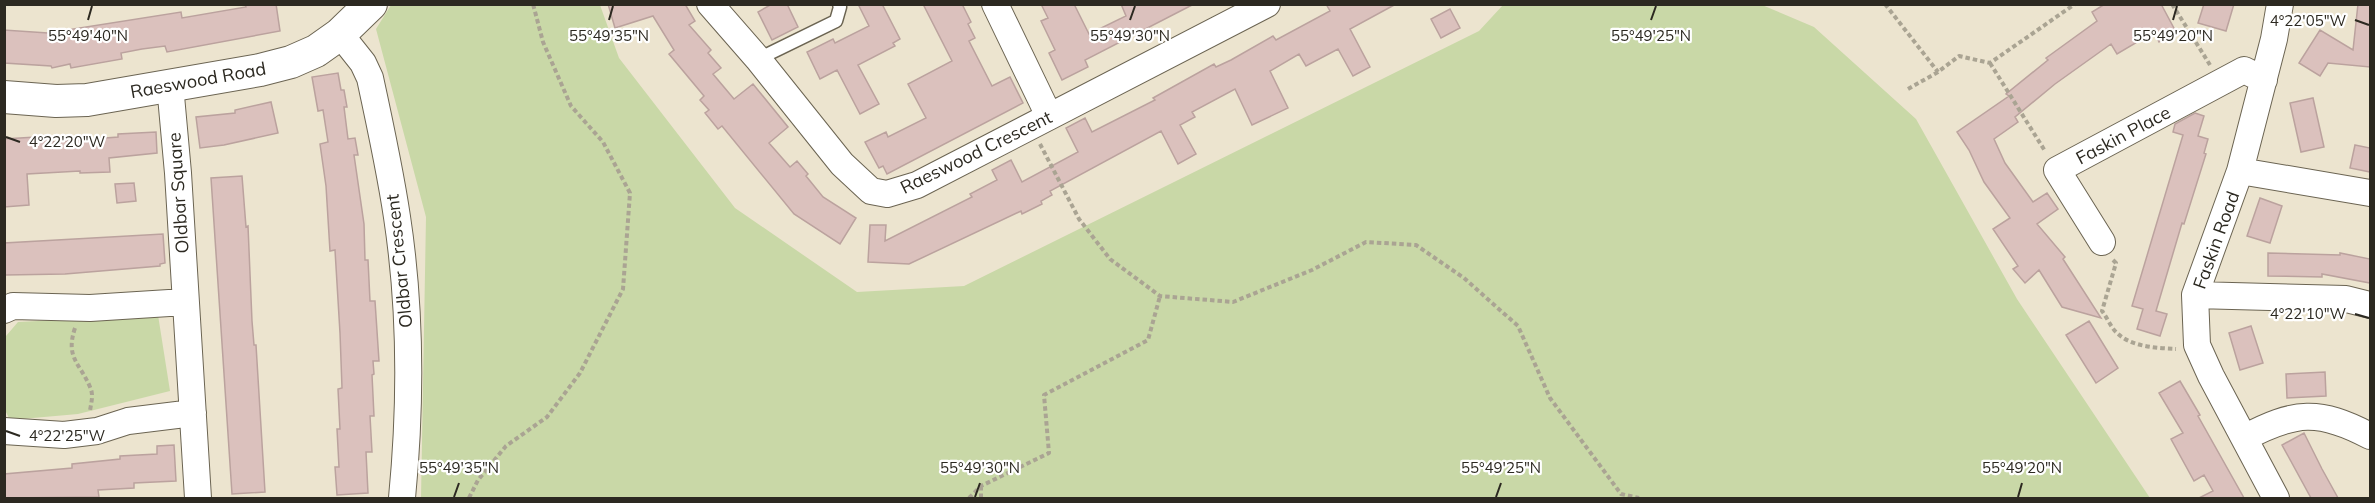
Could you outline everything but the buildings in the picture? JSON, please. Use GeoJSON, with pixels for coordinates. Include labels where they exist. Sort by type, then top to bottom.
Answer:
{"type":"FeatureCollection","features":[{"type":"Feature","properties":{"kind":"street","name":"Raeswood Road"},"geometry":{"type":"LineString","coordinates":[[4,97],[56,101],[87,100],[260,70],[291,62],[316,51],[340,34],[372,4]]}},
{"type":"Feature","properties":{"kind":"street","name":"Raeswood Crescent"},"geometry":{"type":"LineString","coordinates":[[710,4],[758,59],[842,164],[871,192],[887,194],[917,185],[1268,4]]}},
{"type":"Feature","properties":{"kind":"street"},"geometry":{"type":"LineString","coordinates":[[996,4],[1041,122]]}},
{"type":"Feature","properties":{"kind":"street","name":"Faskin Road"},"geometry":{"type":"LineString","coordinates":[[2276,498],[2197,345],[2195,295],[2240,171],[2264,80],[2280,4]]}},
{"type":"Feature","properties":{"kind":"street","name":"Oldbar Crescent"},"geometry":{"type":"LineString","coordinates":[[340,34],[363,63],[370,78],[397,218],[408,342],[406,460],[402,498]]}},
{"type":"Feature","properties":{"kind":"street","name":"Faskin Place"},"geometry":{"type":"LineString","coordinates":[[2102,242],[2057,170],[2244,70],[2264,80]]}},
{"type":"Feature","properties":{"kind":"street","name":"Oldbar Square"},"geometry":{"type":"LineString","coordinates":[[170,85],[178,174],[198,498]]}},
{"type":"Feature","properties":{"kind":"street"},"geometry":{"type":"LineString","coordinates":[[2240,171],[2370,193]]}},
{"type":"Feature","properties":{"kind":"street"},"geometry":{"type":"LineString","coordinates":[[2195,295],[2346,299],[2370,305]]}},
{"type":"Feature","properties":{"kind":"street"},"geometry":{"type":"LineString","coordinates":[[4,310],[13,306],[82,308],[185,302]]}},
{"type":"Feature","properties":{"kind":"street"},"geometry":{"type":"LineString","coordinates":[[4,431],[64,435],[128,421],[193,413]]}},
{"type":"Feature","properties":{"kind":"street"},"geometry":{"type":"LineString","coordinates":[[2244,438],[2274,422],[2317,415],[2347,423],[2370,436]]}},
{"type":"Feature","properties":{"kind":"lane"},"geometry":{"type":"LineString","coordinates":[[758,59],[836,21],[839,4]]}},
{"type":"Feature","properties":{"kind":"path"},"geometry":{"type":"LineString","coordinates":[[469,498],[478,480],[506,446],[548,417],[580,373],[623,289],[630,193],[603,142],[571,106],[543,42],[533,4]]}},
{"type":"Feature","properties":{"kind":"path"},"geometry":{"type":"LineString","coordinates":[[1885,4],[1938,72]]}},
{"type":"Feature","properties":{"kind":"path"},"geometry":{"type":"LineString","coordinates":[[1990,63],[2075,4]]}},
{"type":"Feature","properties":{"kind":"path"},"geometry":{"type":"LineString","coordinates":[[2172,4],[2221,83]]}},
{"type":"Feature","properties":{"kind":"path"},"geometry":{"type":"LineString","coordinates":[[1908,89],[1938,72],[1959,56],[1990,63],[2057,170]]}},
{"type":"Feature","properties":{"kind":"path"},"geometry":{"type":"LineString","coordinates":[[1041,122],[1079,219],[1110,259],[1160,296],[1233,302],[1312,270],[1366,243],[1416,245],[1464,279],[1518,326],[1550,398],[1621,494],[1639,498]]}},
{"type":"Feature","properties":{"kind":"path"},"geometry":{"type":"LineString","coordinates":[[2102,242],[2116,263],[2102,311],[2116,332],[2127,340],[2154,347],[2177,349],[2197,345]]}},
{"type":"Feature","properties":{"kind":"path"},"geometry":{"type":"LineString","coordinates":[[969,498],[981,486],[1049,453],[1044,395],[1148,340],[1160,296]]}},
{"type":"Feature","properties":{"kind":"path"},"geometry":{"type":"LineString","coordinates":[[82,308],[72,339],[72,351],[75,362],[93,395],[86,432]]}},
{"type":"Feature","properties":{"kind":"path"},"geometry":{"type":"LineString","coordinates":[[981,486],[981,498]]}},
{"type":"Feature","properties":{"kind":"green space"},"geometry":{"type":"Polygon","coordinates":[[[391,5],[600,5],[619,58],[735,208],[857,292],[964,286],[1479,31],[1503,5],[1762,5],[1814,27],[1916,119],[2017,299],[2150,498],[421,498],[426,217],[376,29],[391,5]]]}},
{"type":"Feature","properties":{"kind":"green space"},"geometry":{"type":"Polygon","coordinates":[[[158,315],[170,391],[78,414],[10,420],[5,410],[6,336],[18,322],[158,315]]]}}]}
